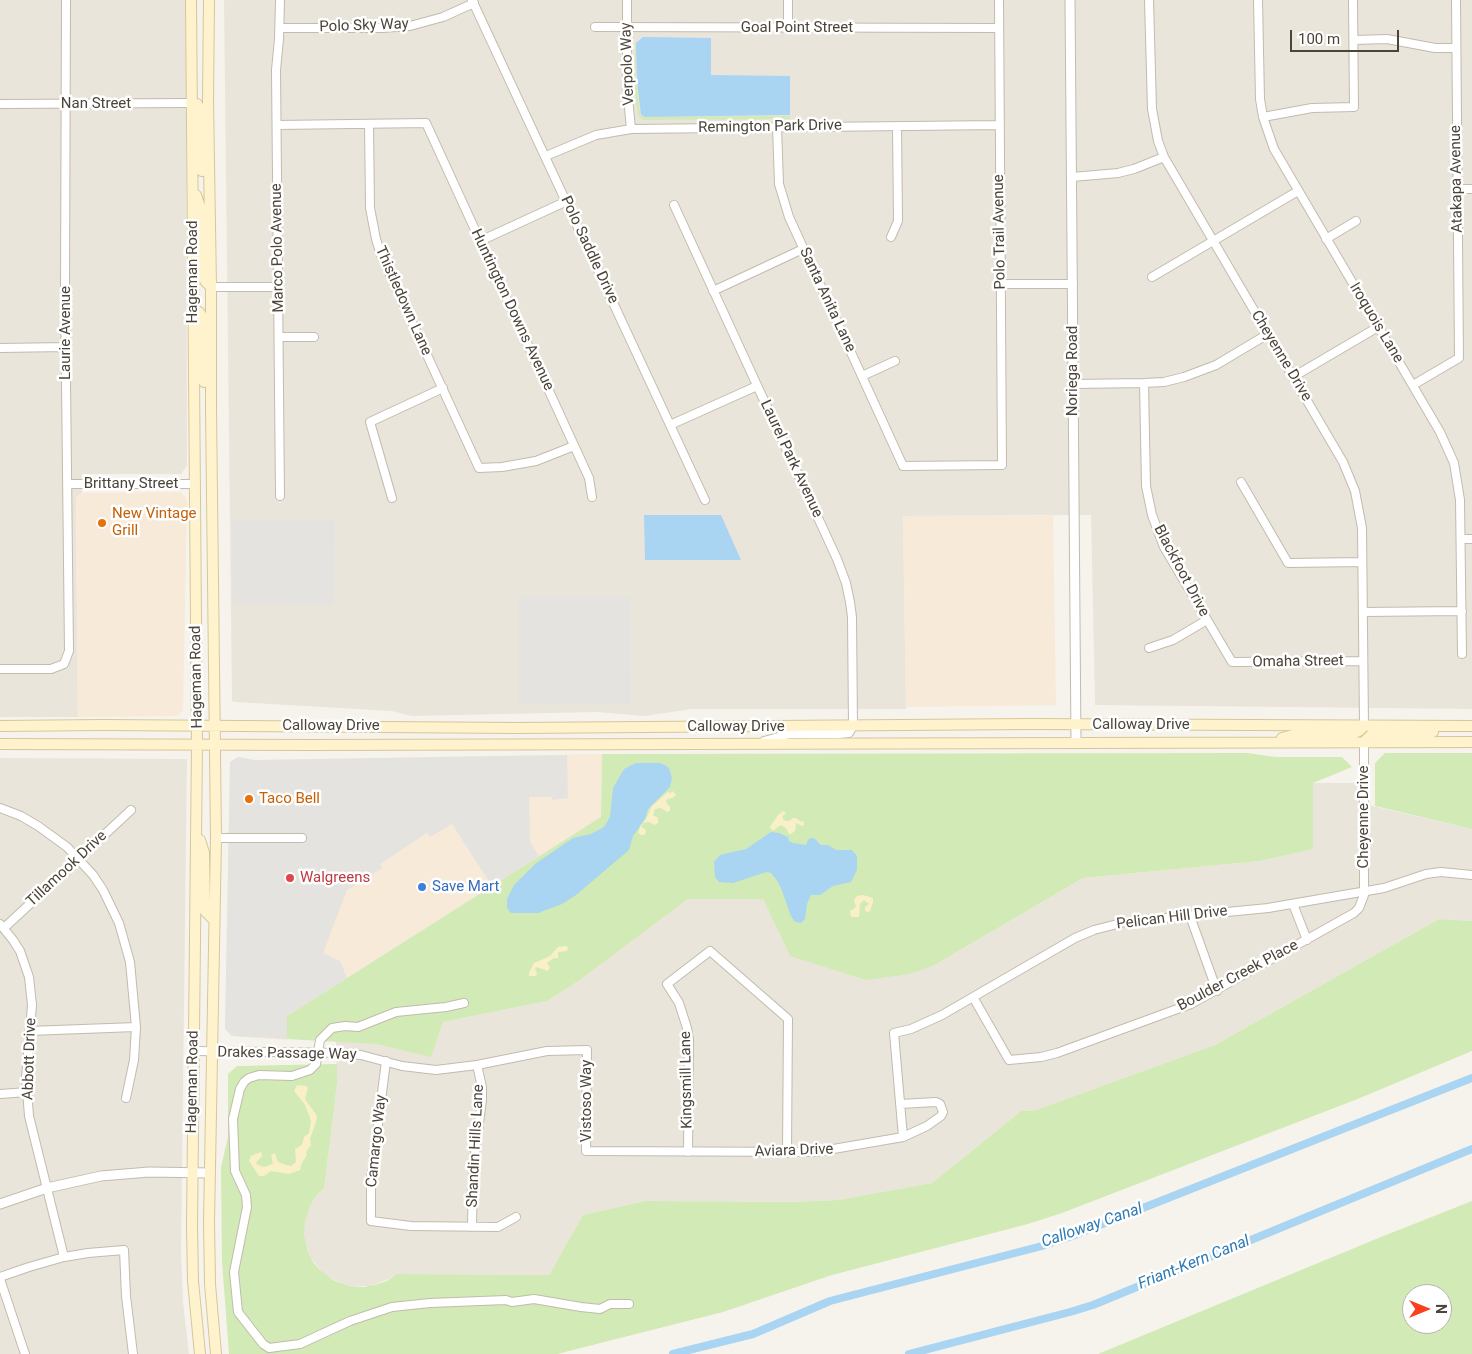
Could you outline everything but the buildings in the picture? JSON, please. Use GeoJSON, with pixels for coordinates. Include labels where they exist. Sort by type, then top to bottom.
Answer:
{"type":"FeatureCollection","features":[{"type":"Feature","properties":{"kind":"main road","name":"Hageman Road"},"geometry":{"type":"LineString","coordinates":[[191,0],[197,726],[192,1172],[194,1281],[200,1354]]}},
{"type":"Feature","properties":{"kind":"main road","name":"Hageman Road"},"geometry":{"type":"LineString","coordinates":[[209,0],[209,198],[212,287],[212,580],[216,838],[210,1284],[216,1354]]}},
{"type":"Feature","properties":{"kind":"main road"},"geometry":{"type":"LineString","coordinates":[[192,103],[197,104],[200,110],[202,173],[209,198]]}},
{"type":"Feature","properties":{"kind":"main road"},"geometry":{"type":"LineString","coordinates":[[192,182],[200,210],[202,275],[212,287]]}},
{"type":"Feature","properties":{"kind":"main road"},"geometry":{"type":"LineString","coordinates":[[193,310],[198,312],[203,318],[204,384],[211,410]]}},
{"type":"Feature","properties":{"kind":"main road"},"geometry":{"type":"LineString","coordinates":[[195,484],[200,486],[205,492],[208,561],[212,580]]}},
{"type":"Feature","properties":{"kind":"main road","name":"Calloway Drive"},"geometry":{"type":"LineString","coordinates":[[0,726],[518,728],[1076,725],[1472,726]]}},
{"type":"Feature","properties":{"kind":"main road"},"geometry":{"type":"LineString","coordinates":[[1269,742],[1297,734],[1352,734],[1364,726]]}},
{"type":"Feature","properties":{"kind":"main road"},"geometry":{"type":"LineString","coordinates":[[1364,742],[1371,735],[1377,733],[1432,732],[1450,726]]}},
{"type":"Feature","properties":{"kind":"main road","name":"Calloway Drive"},"geometry":{"type":"LineString","coordinates":[[0,744],[1472,742]]}},
{"type":"Feature","properties":{"kind":"main road"},"geometry":{"type":"LineString","coordinates":[[197,832],[204,853],[205,911],[214,920]]}},
{"type":"Feature","properties":{"kind":"street","name":"Laurie Avenue"},"geometry":{"type":"LineString","coordinates":[[0,669],[51,669],[64,664],[69,652],[66,348],[66,0]]}},
{"type":"Feature","properties":{"kind":"street","name":"Marco Polo Avenue"},"geometry":{"type":"LineString","coordinates":[[280,0],[280,28],[276,70],[280,496]]}},
{"type":"Feature","properties":{"kind":"street","name":"Verpolo Way"},"geometry":{"type":"LineString","coordinates":[[627,0],[627,87],[631,129]]}},
{"type":"Feature","properties":{"kind":"street"},"geometry":{"type":"LineString","coordinates":[[788,0],[788,28]]}},
{"type":"Feature","properties":{"kind":"street","name":"Polo Trail Avenue"},"geometry":{"type":"LineString","coordinates":[[903,466],[1002,465],[999,0]]}},
{"type":"Feature","properties":{"kind":"street","name":"Noriega Road"},"geometry":{"type":"LineString","coordinates":[[1070,0],[1076,742]]}},
{"type":"Feature","properties":{"kind":"street","name":"Cheyenne Drive"},"geometry":{"type":"LineString","coordinates":[[1149,0],[1152,109],[1154,125],[1164,157],[1350,477],[1359,508],[1362,528],[1364,726]]}},
{"type":"Feature","properties":{"kind":"street","name":"Iroquois Lane"},"geometry":{"type":"LineString","coordinates":[[1258,0],[1259,81],[1263,118],[1274,149],[1440,432],[1454,463],[1460,500],[1462,654]]}},
{"type":"Feature","properties":{"kind":"street"},"geometry":{"type":"LineString","coordinates":[[1263,118],[1312,108],[1354,107],[1353,0]]}},
{"type":"Feature","properties":{"kind":"street","name":"Atakapa Avenue"},"geometry":{"type":"LineString","coordinates":[[1413,385],[1459,358],[1456,0]]}},
{"type":"Feature","properties":{"kind":"street","name":"Polo Sky Way"},"geometry":{"type":"LineString","coordinates":[[280,28],[382,28],[410,26],[443,17],[473,1]]}},
{"type":"Feature","properties":{"kind":"street","name":"Polo Saddle Drive"},"geometry":{"type":"LineString","coordinates":[[473,1],[704,500]]}},
{"type":"Feature","properties":{"kind":"street","name":"Goal Point Street"},"geometry":{"type":"LineString","coordinates":[[595,27],[999,28]]}},
{"type":"Feature","properties":{"kind":"street"},"geometry":{"type":"LineString","coordinates":[[1354,40],[1387,40],[1435,48],[1456,48]]}},
{"type":"Feature","properties":{"kind":"street","name":"Nan Street"},"geometry":{"type":"LineString","coordinates":[[0,104],[192,103]]}},
{"type":"Feature","properties":{"kind":"street"},"geometry":{"type":"LineString","coordinates":[[277,125],[369,124]]}},
{"type":"Feature","properties":{"kind":"street","name":"Huntington Downs Avenue"},"geometry":{"type":"LineString","coordinates":[[369,124],[426,124],[590,478],[592,497]]}},
{"type":"Feature","properties":{"kind":"street","name":"Thistledown Lane"},"geometry":{"type":"LineString","coordinates":[[369,124],[370,208],[381,255],[479,468],[502,468],[536,462],[574,446]]}},
{"type":"Feature","properties":{"kind":"street","name":"Remington Park Drive"},"geometry":{"type":"LineString","coordinates":[[546,156],[596,135],[631,129],[999,125]]}},
{"type":"Feature","properties":{"kind":"street"},"geometry":{"type":"LineString","coordinates":[[891,237],[898,221],[896,126]]}},
{"type":"Feature","properties":{"kind":"street","name":"Santa Anita Lane"},"geometry":{"type":"LineString","coordinates":[[777,127],[779,184],[788,217],[903,466]]}},
{"type":"Feature","properties":{"kind":"street"},"geometry":{"type":"LineString","coordinates":[[1072,177],[1102,176],[1118,173],[1164,157]]}},
{"type":"Feature","properties":{"kind":"street"},"geometry":{"type":"LineString","coordinates":[[1457,189],[1472,189]]}},
{"type":"Feature","properties":{"kind":"street"},"geometry":{"type":"LineString","coordinates":[[1152,276],[1298,191]]}},
{"type":"Feature","properties":{"kind":"street"},"geometry":{"type":"LineString","coordinates":[[480,241],[567,201]]}},
{"type":"Feature","properties":{"kind":"street","name":"Laurel Park Avenue"},"geometry":{"type":"LineString","coordinates":[[674,205],[837,559],[846,584],[852,617],[854,726]]}},
{"type":"Feature","properties":{"kind":"street"},"geometry":{"type":"LineString","coordinates":[[1326,239],[1356,221]]}},
{"type":"Feature","properties":{"kind":"street"},"geometry":{"type":"LineString","coordinates":[[713,290],[803,249]]}},
{"type":"Feature","properties":{"kind":"street"},"geometry":{"type":"LineString","coordinates":[[1000,284],[1073,284]]}},
{"type":"Feature","properties":{"kind":"street"},"geometry":{"type":"LineString","coordinates":[[212,287],[278,287]]}},
{"type":"Feature","properties":{"kind":"street"},"geometry":{"type":"LineString","coordinates":[[1293,377],[1378,327]]}},
{"type":"Feature","properties":{"kind":"street"},"geometry":{"type":"LineString","coordinates":[[1074,384],[1144,384],[1164,382],[1200,372],[1216,365],[1268,334]]}},
{"type":"Feature","properties":{"kind":"street"},"geometry":{"type":"LineString","coordinates":[[279,337],[314,337]]}},
{"type":"Feature","properties":{"kind":"street"},"geometry":{"type":"LineString","coordinates":[[0,348],[66,348]]}},
{"type":"Feature","properties":{"kind":"street"},"geometry":{"type":"LineString","coordinates":[[862,376],[895,361]]}},
{"type":"Feature","properties":{"kind":"street","name":"Blackfoot Drive"},"geometry":{"type":"LineString","coordinates":[[1144,384],[1146,486],[1152,515],[1164,547],[1232,662]]}},
{"type":"Feature","properties":{"kind":"street"},"geometry":{"type":"LineString","coordinates":[[670,426],[757,386]]}},
{"type":"Feature","properties":{"kind":"street"},"geometry":{"type":"LineString","coordinates":[[392,498],[370,422],[443,388]]}},
{"type":"Feature","properties":{"kind":"street"},"geometry":{"type":"LineString","coordinates":[[1241,482],[1288,563],[1362,562]]}},
{"type":"Feature","properties":{"kind":"street","name":"Brittany Street"},"geometry":{"type":"LineString","coordinates":[[67,484],[195,484]]}},
{"type":"Feature","properties":{"kind":"street"},"geometry":{"type":"LineString","coordinates":[[1461,539],[1472,539]]}},
{"type":"Feature","properties":{"kind":"street"},"geometry":{"type":"LineString","coordinates":[[1363,612],[1462,611]]}},
{"type":"Feature","properties":{"kind":"street"},"geometry":{"type":"LineString","coordinates":[[1149,648],[1173,640],[1207,620]]}},
{"type":"Feature","properties":{"kind":"street","name":"Omaha Street"},"geometry":{"type":"LineString","coordinates":[[1232,662],[1363,661]]}},
{"type":"Feature","properties":{"kind":"street"},"geometry":{"type":"LineString","coordinates":[[758,743],[788,734],[849,733],[854,726]]}},
{"type":"Feature","properties":{"kind":"street","name":"Cheyenne Drive"},"geometry":{"type":"LineString","coordinates":[[1364,742],[1364,892]]}},
{"type":"Feature","properties":{"kind":"street"},"geometry":{"type":"LineString","coordinates":[[0,808],[21,816],[67,847],[103,890],[119,923],[130,962],[136,1027],[134,1060],[126,1098]]}},
{"type":"Feature","properties":{"kind":"street","name":"Tillamook Drive"},"geometry":{"type":"LineString","coordinates":[[2,926],[79,859],[131,810]]}},
{"type":"Feature","properties":{"kind":"street"},"geometry":{"type":"LineString","coordinates":[[216,838],[302,838]]}},
{"type":"Feature","properties":{"kind":"street","name":"Pelican Hill Drive"},"geometry":{"type":"LineString","coordinates":[[900,1104],[894,1033],[927,1022],[1075,938],[1094,930],[1125,922],[1293,904],[1384,888],[1426,874],[1441,872],[1472,875]]}},
{"type":"Feature","properties":{"kind":"street","name":"Boulder Creek Place"},"geometry":{"type":"LineString","coordinates":[[973,997],[1010,1060],[1041,1057],[1057,1053],[1191,1004],[1217,991],[1354,913],[1362,902],[1364,892]]}},
{"type":"Feature","properties":{"kind":"street"},"geometry":{"type":"LineString","coordinates":[[1293,904],[1307,940]]}},
{"type":"Feature","properties":{"kind":"street"},"geometry":{"type":"LineString","coordinates":[[1190,916],[1217,991]]}},
{"type":"Feature","properties":{"kind":"street","name":"Abbott Drive"},"geometry":{"type":"LineString","coordinates":[[2,926],[20,951],[30,977],[32,1005],[27,1059],[27,1092],[34,1139],[64,1257]]}},
{"type":"Feature","properties":{"kind":"street","name":"Kingsmill Lane"},"geometry":{"type":"LineString","coordinates":[[688,1152],[689,1040],[679,1003],[666,984],[710,951],[788,1019],[787,1153]]}},
{"type":"Feature","properties":{"kind":"street"},"geometry":{"type":"LineString","coordinates":[[464,1003],[446,1007],[396,1012],[358,1027],[332,1028],[320,1040],[316,1064],[304,1073],[292,1076],[259,1075],[249,1078],[244,1082],[234,1110],[233,1132],[235,1172],[246,1196],[248,1207],[234,1272],[238,1312],[263,1344],[269,1348],[300,1344],[350,1321],[392,1307],[411,1304],[506,1300],[512,1302],[534,1298],[600,1309],[610,1304],[629,1304]]}},
{"type":"Feature","properties":{"kind":"street"},"geometry":{"type":"LineString","coordinates":[[29,1031],[136,1027]]}},
{"type":"Feature","properties":{"kind":"street","name":"Drakes Passage Way"},"geometry":{"type":"LineString","coordinates":[[194,1051],[361,1055],[419,1069],[436,1070],[477,1065],[547,1051],[587,1050]]}},
{"type":"Feature","properties":{"kind":"street","name":"Vistoso Way"},"geometry":{"type":"LineString","coordinates":[[586,1151],[587,1050]]}},
{"type":"Feature","properties":{"kind":"street","name":"Camargo Way"},"geometry":{"type":"LineString","coordinates":[[386,1061],[371,1180],[371,1220],[410,1226],[472,1227]]}},
{"type":"Feature","properties":{"kind":"street","name":"Shandin Hills Lane"},"geometry":{"type":"LineString","coordinates":[[472,1227],[473,1169],[482,1100],[482,1087],[477,1065]]}},
{"type":"Feature","properties":{"kind":"street"},"geometry":{"type":"LineString","coordinates":[[0,1094],[27,1092]]}},
{"type":"Feature","properties":{"kind":"street","name":"Aviara Drive"},"geometry":{"type":"LineString","coordinates":[[586,1151],[787,1153],[833,1150],[904,1137],[928,1126],[941,1116],[943,1112],[940,1104],[936,1102],[900,1104]]}},
{"type":"Feature","properties":{"kind":"street"},"geometry":{"type":"LineString","coordinates":[[900,1104],[904,1137]]}},
{"type":"Feature","properties":{"kind":"street"},"geometry":{"type":"LineString","coordinates":[[0,1204],[47,1188],[117,1174],[149,1172],[210,1173]]}},
{"type":"Feature","properties":{"kind":"street"},"geometry":{"type":"LineString","coordinates":[[472,1227],[498,1227],[516,1217]]}},
{"type":"Feature","properties":{"kind":"street"},"geometry":{"type":"LineString","coordinates":[[25,1354],[0,1278],[64,1257],[124,1250],[126,1296],[133,1354]]}},
{"type":"Feature","properties":{"kind":"shaded area"},"geometry":{"type":"Polygon","coordinates":[[[0,0],[186,0],[187,466],[181,474],[82,474],[82,493],[76,497],[78,717],[0,717],[0,0]]]}},
{"type":"Feature","properties":{"kind":"shaded area"},"geometry":{"type":"Polygon","coordinates":[[[224,0],[1472,0],[1472,709],[1095,705],[1091,515],[903,516],[906,709],[692,709],[644,716],[598,712],[412,716],[392,711],[232,701],[224,0]]]}},
{"type":"Feature","properties":{"kind":"shaded area"},"geometry":{"type":"Polygon","coordinates":[[[181,492],[187,499],[183,710],[177,716],[78,717],[76,497],[82,493],[181,492]]]}},
{"type":"Feature","properties":{"kind":"shaded area"},"geometry":{"type":"Polygon","coordinates":[[[903,516],[1053,516],[1056,705],[906,707],[903,516]]]}},
{"type":"Feature","properties":{"kind":"shaded area"},"geometry":{"type":"Polygon","coordinates":[[[232,520],[335,520],[334,605],[232,604],[232,520]]]}},
{"type":"Feature","properties":{"kind":"shaded area"},"geometry":{"type":"Polygon","coordinates":[[[518,597],[630,597],[631,704],[519,705],[518,597]]]}},
{"type":"Feature","properties":{"kind":"shaded area"},"geometry":{"type":"Polygon","coordinates":[[[602,754],[601,817],[287,1016],[287,1040],[232,1036],[225,1029],[230,762],[238,757],[254,760],[602,754]]]}},
{"type":"Feature","properties":{"kind":"shaded area"},"geometry":{"type":"Polygon","coordinates":[[[567,755],[568,798],[552,800],[551,797],[529,797],[530,842],[539,856],[492,886],[452,824],[430,837],[427,833],[380,864],[382,868],[367,878],[365,874],[358,878],[361,882],[347,890],[323,953],[340,961],[347,978],[287,1016],[287,1039],[232,1036],[225,1029],[230,762],[238,757],[254,760],[567,755]]]}},
{"type":"Feature","properties":{"kind":"shaded area"},"geometry":{"type":"Polygon","coordinates":[[[0,758],[187,759],[181,1255],[183,1302],[189,1354],[0,1354],[0,758]]]}},
{"type":"Feature","properties":{"kind":"shaded area"},"geometry":{"type":"Polygon","coordinates":[[[1313,783],[1356,783],[1372,806],[1472,829],[1472,921],[1439,919],[1215,1045],[1036,1110],[1021,1111],[932,1183],[838,1200],[794,1202],[645,1201],[583,1215],[549,1275],[397,1274],[371,1286],[351,1286],[332,1279],[323,1273],[310,1257],[304,1237],[304,1224],[314,1198],[324,1188],[337,1084],[336,1041],[376,1044],[431,1056],[443,1022],[547,1001],[580,980],[688,899],[763,899],[790,956],[933,966],[1083,878],[1260,861],[1312,849],[1313,783]]]}},
{"type":"Feature","properties":{"kind":"green space"},"geometry":{"type":"Polygon","coordinates":[[[635,43],[640,115],[643,117],[790,116],[790,119],[643,120],[638,115],[635,94],[635,43]]]}},
{"type":"Feature","properties":{"kind":"green space"},"geometry":{"type":"Polygon","coordinates":[[[1247,753],[1276,757],[1342,757],[1352,767],[1313,783],[1313,849],[1260,861],[1083,878],[933,966],[909,974],[866,980],[790,956],[763,899],[688,899],[580,980],[547,1001],[443,1022],[431,1057],[376,1044],[287,1039],[287,1016],[601,817],[602,754],[1247,753]]]}},
{"type":"Feature","properties":{"kind":"green space"},"geometry":{"type":"Polygon","coordinates":[[[1385,753],[1472,753],[1472,829],[1375,806],[1375,763],[1385,753]]]}},
{"type":"Feature","properties":{"kind":"green space"},"geometry":{"type":"Polygon","coordinates":[[[1439,919],[1472,921],[1472,1051],[1360,1098],[1062,1213],[1028,1224],[832,1275],[723,1312],[557,1354],[229,1354],[222,1262],[221,1167],[228,1137],[228,1074],[237,1066],[337,1064],[337,1084],[324,1188],[315,1197],[309,1208],[304,1235],[308,1252],[313,1262],[333,1280],[350,1286],[363,1287],[387,1281],[397,1274],[549,1275],[583,1215],[645,1201],[794,1202],[838,1200],[932,1183],[1021,1111],[1036,1110],[1215,1045],[1439,919]]]}},
{"type":"Feature","properties":{"kind":"green space"},"geometry":{"type":"Polygon","coordinates":[[[1472,1201],[1472,1354],[1098,1354],[1381,1237],[1472,1201]]]}},
{"type":"Feature","properties":{"kind":"sand"},"geometry":{"type":"Polygon","coordinates":[[[669,791],[669,794],[673,791],[676,795],[666,800],[670,811],[667,812],[661,808],[655,809],[653,815],[658,818],[658,823],[655,825],[649,822],[643,823],[641,827],[646,832],[644,835],[638,833],[641,824],[646,819],[652,806],[669,791]]]}},
{"type":"Feature","properties":{"kind":"sand"},"geometry":{"type":"Polygon","coordinates":[[[783,811],[786,813],[782,817],[785,821],[796,818],[804,822],[804,825],[796,823],[795,831],[791,834],[781,825],[772,830],[770,827],[783,811]]]}},
{"type":"Feature","properties":{"kind":"sand"},"geometry":{"type":"Polygon","coordinates":[[[863,895],[873,898],[870,911],[865,911],[865,907],[869,904],[864,900],[860,904],[859,917],[851,917],[850,911],[856,907],[854,900],[857,896],[863,895]]]}},
{"type":"Feature","properties":{"kind":"sand"},"geometry":{"type":"Polygon","coordinates":[[[558,947],[568,947],[567,951],[558,952],[558,958],[554,958],[547,963],[550,967],[548,971],[536,967],[536,976],[529,976],[534,963],[550,956],[558,947]]]}},
{"type":"Feature","properties":{"kind":"sand"},"geometry":{"type":"Polygon","coordinates":[[[297,1085],[308,1088],[305,1099],[317,1116],[310,1139],[311,1145],[306,1152],[307,1155],[300,1170],[289,1174],[271,1171],[264,1176],[259,1176],[249,1161],[251,1156],[261,1152],[262,1156],[256,1163],[264,1167],[273,1164],[271,1155],[275,1153],[278,1162],[291,1166],[296,1162],[295,1149],[302,1145],[304,1137],[309,1133],[311,1121],[305,1105],[294,1091],[297,1085]]]}},
{"type":"Feature","properties":{"kind":"water"},"geometry":{"type":"Polygon","coordinates":[[[643,37],[711,38],[711,75],[790,76],[790,115],[645,117],[641,115],[637,81],[636,43],[643,37]]]}},
{"type":"Feature","properties":{"kind":"water"},"geometry":{"type":"Polygon","coordinates":[[[644,515],[721,515],[741,560],[645,560],[644,515]]]}},
{"type":"Feature","properties":{"kind":"water"},"geometry":{"type":"Polygon","coordinates":[[[636,763],[660,763],[665,765],[669,768],[672,778],[670,787],[648,809],[645,819],[633,836],[629,850],[576,895],[562,904],[538,913],[511,913],[507,908],[507,899],[514,885],[535,864],[573,838],[591,834],[604,827],[610,817],[613,788],[624,769],[636,763]]]}},
{"type":"Feature","properties":{"kind":"water"},"geometry":{"type":"Polygon","coordinates":[[[771,832],[788,837],[789,841],[793,843],[806,845],[808,840],[814,838],[821,845],[828,845],[836,850],[852,850],[857,856],[857,870],[851,882],[833,886],[820,895],[811,895],[807,904],[805,919],[801,923],[795,922],[791,916],[781,888],[771,873],[767,872],[733,883],[719,882],[715,877],[714,862],[720,855],[746,849],[771,832]]]}},
{"type":"Feature","properties":{"kind":"waterway","name":"Calloway Canal"},"geometry":{"type":"LineString","coordinates":[[673,1354],[753,1334],[830,1301],[1042,1246],[1072,1236],[1472,1078]]}},
{"type":"Feature","properties":{"kind":"waterway","name":"Friant-Kern Canal"},"geometry":{"type":"LineString","coordinates":[[909,1354],[1093,1305],[1472,1149]]}},
{"type":"Feature","properties":{"kind":"place","name":"New Vintage Grill"},"geometry":{"type":"Point","coordinates":[102,523]}},
{"type":"Feature","properties":{"kind":"place","name":"Taco Bell"},"geometry":{"type":"Point","coordinates":[249,799]}},
{"type":"Feature","properties":{"kind":"place","name":"Walgreens"},"geometry":{"type":"Point","coordinates":[290,878]}},
{"type":"Feature","properties":{"kind":"place","name":"Save Mart"},"geometry":{"type":"Point","coordinates":[422,887]}}]}
